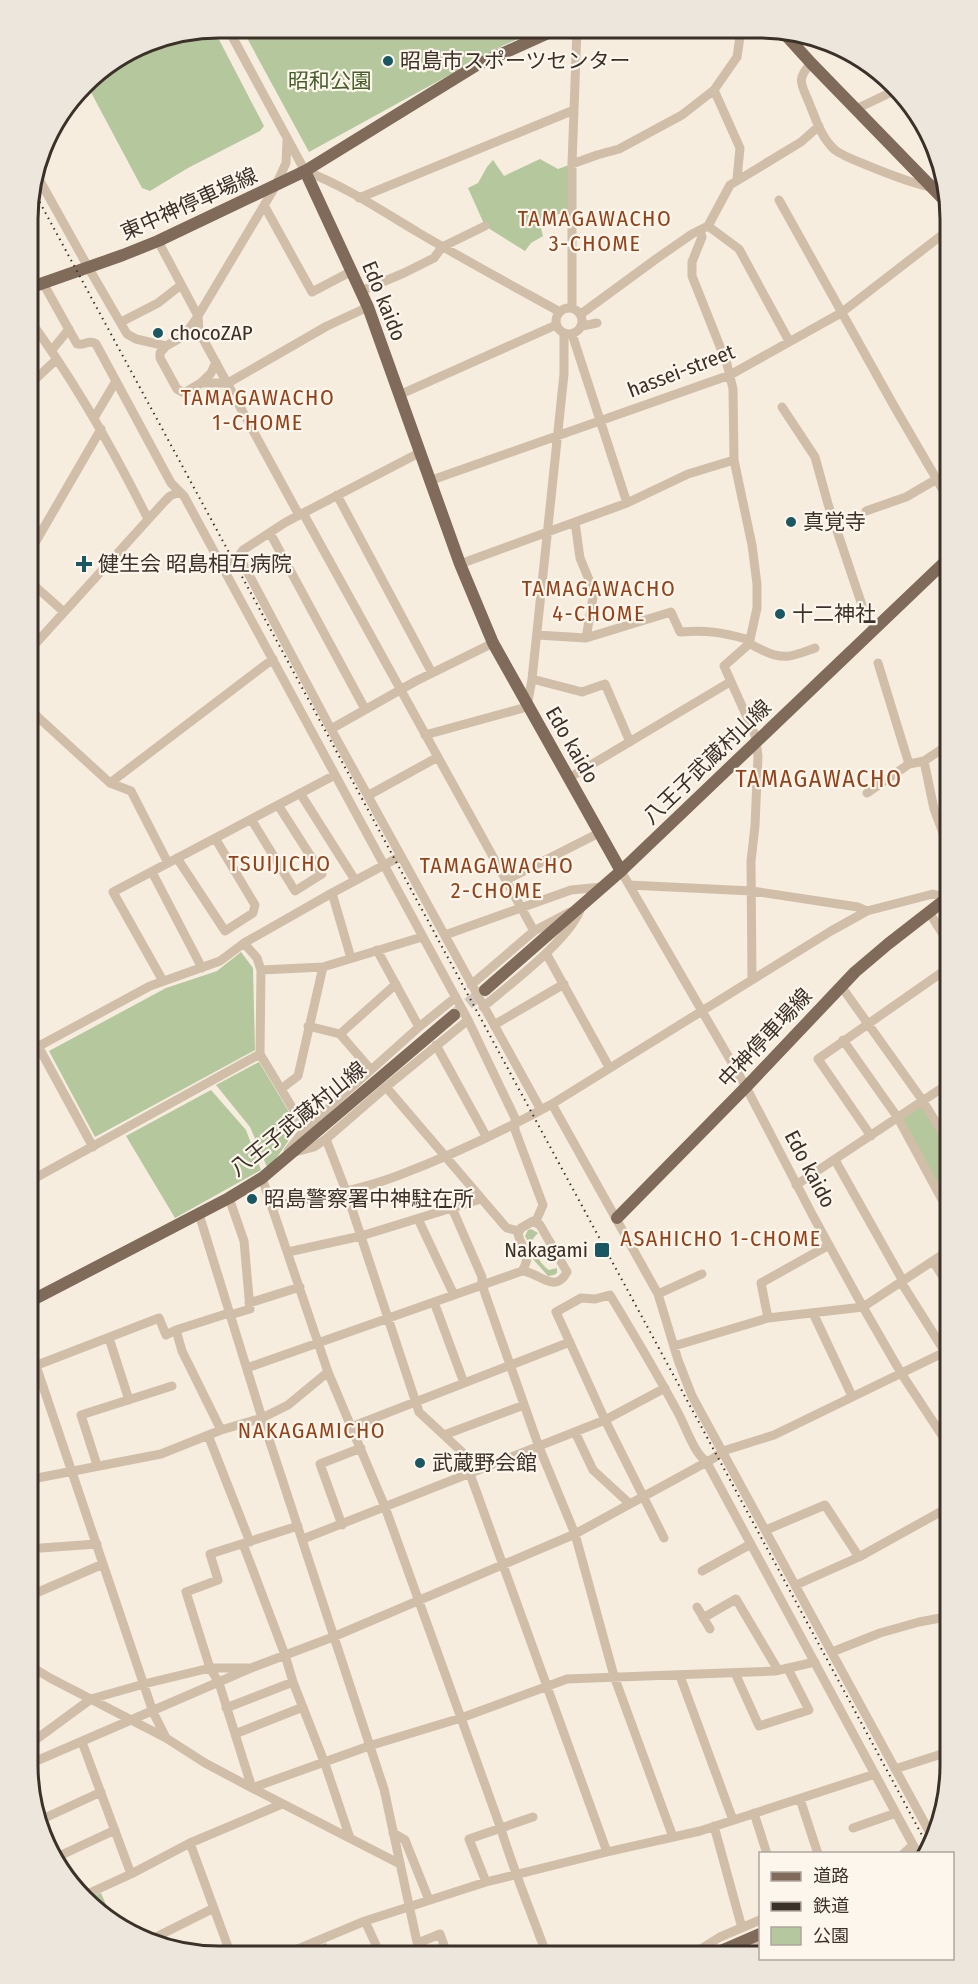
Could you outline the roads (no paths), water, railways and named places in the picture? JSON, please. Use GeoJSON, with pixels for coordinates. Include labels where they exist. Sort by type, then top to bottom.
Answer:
{"type":"FeatureCollection","features":[{"type":"Feature","properties":{"kind":"main road","name":"東中神停車場線"},"geometry":{"type":"LineString","coordinates":[[38,285],[158,241],[275,187],[305,171],[477,65],[538,37]]}},
{"type":"Feature","properties":{"kind":"main road"},"geometry":{"type":"LineString","coordinates":[[791,40],[939,196]]}},
{"type":"Feature","properties":{"kind":"main road","name":"Edo kaido"},"geometry":{"type":"LineString","coordinates":[[305,171],[368,307],[429,481],[493,643],[621,872]]}},
{"type":"Feature","properties":{"kind":"main road","name":"八王子武蔵村山線"},"geometry":{"type":"LineString","coordinates":[[485,990],[621,872],[940,567]]}},
{"type":"Feature","properties":{"kind":"main road","name":"中神停車場線"},"geometry":{"type":"LineString","coordinates":[[617,1218],[746,1087],[841,986],[888,944],[940,904]]}},
{"type":"Feature","properties":{"kind":"main road","name":"八王子武蔵村山線"},"geometry":{"type":"LineString","coordinates":[[38,1297],[229,1198],[274,1170],[454,1015]]}},
{"type":"Feature","properties":{"kind":"main road"},"geometry":{"type":"LineString","coordinates":[[729,1946],[759,1934]]}},
{"type":"Feature","properties":{"kind":"street"},"geometry":{"type":"LineString","coordinates":[[572,308],[572,164],[577,37]]}},
{"type":"Feature","properties":{"kind":"street"},"geometry":{"type":"LineString","coordinates":[[572,164],[619,149],[682,115],[714,90],[737,57],[740,37]]}},
{"type":"Feature","properties":{"kind":"street","name":"Edo kaido"},"geometry":{"type":"LineString","coordinates":[[233,38],[305,171]]}},
{"type":"Feature","properties":{"kind":"street"},"geometry":{"type":"LineString","coordinates":[[811,63],[801,78],[819,126],[828,143],[835,150],[909,183],[930,187],[936,183]]}},
{"type":"Feature","properties":{"kind":"street"},"geometry":{"type":"LineString","coordinates":[[714,90],[740,148],[738,179]]}},
{"type":"Feature","properties":{"kind":"street"},"geometry":{"type":"LineString","coordinates":[[856,109],[890,93]]}},
{"type":"Feature","properties":{"kind":"street"},"geometry":{"type":"LineString","coordinates":[[359,198],[574,110]]}},
{"type":"Feature","properties":{"kind":"street"},"geometry":{"type":"LineString","coordinates":[[752,980],[751,861],[758,756],[755,735],[724,666],[749,644],[757,608],[758,584],[748,522],[734,460],[733,389],[730,375],[692,276],[692,262],[704,229],[730,185],[801,142],[819,126]]}},
{"type":"Feature","properties":{"kind":"street"},"geometry":{"type":"LineString","coordinates":[[184,336],[265,207],[286,162],[288,153],[286,135]]}},
{"type":"Feature","properties":{"kind":"street"},"geometry":{"type":"LineString","coordinates":[[305,171],[359,198],[560,312]]}},
{"type":"Feature","properties":{"kind":"street"},"geometry":{"type":"LineString","coordinates":[[41,183],[88,267],[131,337],[166,346]]}},
{"type":"Feature","properties":{"kind":"street"},"geometry":{"type":"LineString","coordinates":[[779,200],[940,484]]}},
{"type":"Feature","properties":{"kind":"street"},"geometry":{"type":"LineString","coordinates":[[265,207],[312,292],[352,272]]}},
{"type":"Feature","properties":{"kind":"street"},"geometry":{"type":"LineString","coordinates":[[361,291],[434,258],[442,247],[485,226]]}},
{"type":"Feature","properties":{"kind":"street"},"geometry":{"type":"LineString","coordinates":[[581,314],[656,259],[704,229]]}},
{"type":"Feature","properties":{"kind":"street"},"geometry":{"type":"LineString","coordinates":[[704,229],[739,249],[789,342]]}},
{"type":"Feature","properties":{"kind":"street","name":"hassei-street"},"geometry":{"type":"LineString","coordinates":[[429,481],[730,375],[841,313],[940,236]]}},
{"type":"Feature","properties":{"kind":"street"},"geometry":{"type":"LineString","coordinates":[[158,241],[198,316],[199,330],[204,340],[534,931]]}},
{"type":"Feature","properties":{"kind":"street"},"geometry":{"type":"LineString","coordinates":[[43,283],[77,344],[90,342],[96,344],[171,483],[184,496],[468,1020],[515,1118],[515,1130],[543,1205],[536,1221],[523,1226],[518,1237],[528,1256],[548,1279],[554,1282]]}},
{"type":"Feature","properties":{"kind":"street"},"geometry":{"type":"LineString","coordinates":[[121,322],[158,303],[181,285]]}},
{"type":"Feature","properties":{"kind":"street"},"geometry":{"type":"LineString","coordinates":[[201,383],[228,383],[327,326],[368,307]]}},
{"type":"Feature","properties":{"kind":"street"},"geometry":{"type":"LineString","coordinates":[[556,325],[556,318],[560,312],[572,308]]}},
{"type":"Feature","properties":{"kind":"street"},"geometry":{"type":"LineString","coordinates":[[572,308],[581,314]]}},
{"type":"Feature","properties":{"kind":"street"},"geometry":{"type":"LineString","coordinates":[[568,334],[578,332],[582,326],[581,314]]}},
{"type":"Feature","properties":{"kind":"street"},"geometry":{"type":"LineString","coordinates":[[582,326],[597,323]]}},
{"type":"Feature","properties":{"kind":"street"},"geometry":{"type":"LineString","coordinates":[[399,395],[556,325]]}},
{"type":"Feature","properties":{"kind":"street"},"geometry":{"type":"LineString","coordinates":[[556,325],[568,334],[627,503]]}},
{"type":"Feature","properties":{"kind":"street"},"geometry":{"type":"LineString","coordinates":[[38,375],[55,355],[69,330]]}},
{"type":"Feature","properties":{"kind":"street"},"geometry":{"type":"LineString","coordinates":[[38,332],[101,429],[148,519]]}},
{"type":"Feature","properties":{"kind":"street"},"geometry":{"type":"LineString","coordinates":[[425,735],[527,706],[537,635],[568,334]]}},
{"type":"Feature","properties":{"kind":"street"},"geometry":{"type":"LineString","coordinates":[[204,340],[190,335],[184,336],[166,346],[160,353],[160,358],[180,392],[184,393],[201,383],[211,373],[216,362]]}},
{"type":"Feature","properties":{"kind":"street"},"geometry":{"type":"LineString","coordinates":[[94,418],[116,381]]}},
{"type":"Feature","properties":{"kind":"street"},"geometry":{"type":"LineString","coordinates":[[782,407],[815,457],[828,504],[866,617],[876,628]]}},
{"type":"Feature","properties":{"kind":"street"},"geometry":{"type":"LineString","coordinates":[[38,538],[101,429]]}},
{"type":"Feature","properties":{"kind":"street"},"geometry":{"type":"LineString","coordinates":[[222,565],[301,514],[419,453]]}},
{"type":"Feature","properties":{"kind":"street"},"geometry":{"type":"LineString","coordinates":[[460,564],[627,503],[688,474],[734,460]]}},
{"type":"Feature","properties":{"kind":"street"},"geometry":{"type":"LineString","coordinates":[[866,511],[906,497],[937,479]]}},
{"type":"Feature","properties":{"kind":"street"},"geometry":{"type":"LineString","coordinates":[[38,641],[148,519],[170,496],[179,492]]}},
{"type":"Feature","properties":{"kind":"street"},"geometry":{"type":"LineString","coordinates":[[337,495],[432,673]]}},
{"type":"Feature","properties":{"kind":"street"},"geometry":{"type":"LineString","coordinates":[[575,522],[580,558],[594,592],[586,638]]}},
{"type":"Feature","properties":{"kind":"street"},"geometry":{"type":"LineString","coordinates":[[270,533],[365,709]]}},
{"type":"Feature","properties":{"kind":"street"},"geometry":{"type":"LineString","coordinates":[[239,556],[331,729],[541,1110]]}},
{"type":"Feature","properties":{"kind":"street"},"geometry":{"type":"LineString","coordinates":[[38,589],[64,612]]}},
{"type":"Feature","properties":{"kind":"street"},"geometry":{"type":"LineString","coordinates":[[537,635],[586,638],[671,612],[680,632],[706,630],[729,634],[746,639],[749,644],[772,655],[789,657],[815,648]]}},
{"type":"Feature","properties":{"kind":"street"},"geometry":{"type":"LineString","coordinates":[[331,729],[399,690],[493,643]]}},
{"type":"Feature","properties":{"kind":"street"},"geometry":{"type":"LineString","coordinates":[[110,783],[273,659]]}},
{"type":"Feature","properties":{"kind":"street"},"geometry":{"type":"LineString","coordinates":[[878,663],[909,764]]}},
{"type":"Feature","properties":{"kind":"street"},"geometry":{"type":"LineString","coordinates":[[532,679],[582,692],[605,684],[630,742]]}},
{"type":"Feature","properties":{"kind":"street"},"geometry":{"type":"LineString","coordinates":[[569,778],[730,682]]}},
{"type":"Feature","properties":{"kind":"street"},"geometry":{"type":"LineString","coordinates":[[38,717],[110,783],[131,791],[172,861],[225,931],[254,913],[255,905],[215,838]]}},
{"type":"Feature","properties":{"kind":"street"},"geometry":{"type":"LineString","coordinates":[[867,793],[909,764],[924,760],[940,750]]}},
{"type":"Feature","properties":{"kind":"street"},"geometry":{"type":"LineString","coordinates":[[369,795],[438,757]]}},
{"type":"Feature","properties":{"kind":"street"},"geometry":{"type":"LineString","coordinates":[[924,760],[934,809],[940,820]]}},
{"type":"Feature","properties":{"kind":"street"},"geometry":{"type":"LineString","coordinates":[[163,981],[112,892],[335,775]]}},
{"type":"Feature","properties":{"kind":"street"},"geometry":{"type":"LineString","coordinates":[[300,793],[355,880]]}},
{"type":"Feature","properties":{"kind":"street"},"geometry":{"type":"LineString","coordinates":[[251,819],[295,891],[322,874],[278,805]]}},
{"type":"Feature","properties":{"kind":"street"},"geometry":{"type":"LineString","coordinates":[[506,880],[599,833]]}},
{"type":"Feature","properties":{"kind":"street"},"geometry":{"type":"LineString","coordinates":[[93,1147],[38,1046],[163,981],[220,961],[244,943],[401,856]]}},
{"type":"Feature","properties":{"kind":"street"},"geometry":{"type":"LineString","coordinates":[[152,872],[202,968]]}},
{"type":"Feature","properties":{"kind":"street","name":"Edo kaido"},"geometry":{"type":"LineString","coordinates":[[621,872],[746,1087],[796,1185],[863,1307],[940,1432]]}},
{"type":"Feature","properties":{"kind":"street"},"geometry":{"type":"LineString","coordinates":[[629,885],[752,891],[858,907],[867,911]]}},
{"type":"Feature","properties":{"kind":"street"},"geometry":{"type":"LineString","coordinates":[[445,935],[571,890],[603,887]]}},
{"type":"Feature","properties":{"kind":"street"},"geometry":{"type":"LineString","coordinates":[[332,893],[351,958]]}},
{"type":"Feature","properties":{"kind":"street"},"geometry":{"type":"LineString","coordinates":[[272,1206],[346,1191],[397,1176],[515,1125],[867,911],[933,894],[940,896]]}},
{"type":"Feature","properties":{"kind":"street"},"geometry":{"type":"LineString","coordinates":[[471,985],[534,931],[581,907]]}},
{"type":"Feature","properties":{"kind":"street"},"geometry":{"type":"LineString","coordinates":[[483,1007],[546,953],[578,917],[581,907]]}},
{"type":"Feature","properties":{"kind":"street"},"geometry":{"type":"LineString","coordinates":[[929,912],[940,929]]}},
{"type":"Feature","properties":{"kind":"street"},"geometry":{"type":"LineString","coordinates":[[261,970],[322,967],[422,937]]}},
{"type":"Feature","properties":{"kind":"street"},"geometry":{"type":"LineString","coordinates":[[244,943],[257,958],[261,970],[260,1054],[305,1129]]}},
{"type":"Feature","properties":{"kind":"street"},"geometry":{"type":"LineString","coordinates":[[377,950],[419,1027]]}},
{"type":"Feature","properties":{"kind":"street"},"geometry":{"type":"LineString","coordinates":[[546,953],[609,1067]]}},
{"type":"Feature","properties":{"kind":"street"},"geometry":{"type":"LineString","coordinates":[[281,1089],[298,1076],[322,967]]}},
{"type":"Feature","properties":{"kind":"street"},"geometry":{"type":"LineString","coordinates":[[872,1136],[818,1059],[940,974]]}},
{"type":"Feature","properties":{"kind":"street"},"geometry":{"type":"LineString","coordinates":[[340,1034],[396,984]]}},
{"type":"Feature","properties":{"kind":"street"},"geometry":{"type":"LineString","coordinates":[[494,1025],[564,984]]}},
{"type":"Feature","properties":{"kind":"street"},"geometry":{"type":"LineString","coordinates":[[841,986],[923,1101],[940,1129]]}},
{"type":"Feature","properties":{"kind":"street"},"geometry":{"type":"LineString","coordinates":[[274,1170],[305,1129],[456,997]]}},
{"type":"Feature","properties":{"kind":"street"},"geometry":{"type":"LineString","coordinates":[[295,1152],[314,1147],[327,1139],[468,1020]]}},
{"type":"Feature","properties":{"kind":"street"},"geometry":{"type":"LineString","coordinates":[[308,1026],[340,1034],[371,1070]]}},
{"type":"Feature","properties":{"kind":"street"},"geometry":{"type":"LineString","coordinates":[[843,1040],[898,1118],[940,1196]]}},
{"type":"Feature","properties":{"kind":"street"},"geometry":{"type":"LineString","coordinates":[[436,1045],[486,1136]]}},
{"type":"Feature","properties":{"kind":"street"},"geometry":{"type":"LineString","coordinates":[[38,1177],[260,1054]]}},
{"type":"Feature","properties":{"kind":"street"},"geometry":{"type":"LineString","coordinates":[[386,1087],[507,1228],[519,1231]]}},
{"type":"Feature","properties":{"kind":"street"},"geometry":{"type":"LineString","coordinates":[[796,1185],[940,1089]]}},
{"type":"Feature","properties":{"kind":"street"},"geometry":{"type":"LineString","coordinates":[[552,1104],[658,1294],[693,1396],[895,1769],[930,1827]]}},
{"type":"Feature","properties":{"kind":"street"},"geometry":{"type":"LineString","coordinates":[[327,1139],[419,1412],[462,1452],[607,1852]]}},
{"type":"Feature","properties":{"kind":"street"},"geometry":{"type":"LineString","coordinates":[[835,1160],[902,1281],[940,1339]]}},
{"type":"Feature","properties":{"kind":"street"},"geometry":{"type":"LineString","coordinates":[[262,1178],[317,1343],[385,1507],[501,1829],[515,1874],[544,1946]]}},
{"type":"Feature","properties":{"kind":"street"},"geometry":{"type":"LineString","coordinates":[[38,1366],[159,1318],[166,1335],[176,1330],[250,1309],[244,1240],[229,1198]]}},
{"type":"Feature","properties":{"kind":"street"},"geometry":{"type":"LineString","coordinates":[[288,1252],[361,1236],[481,1199]]}},
{"type":"Feature","properties":{"kind":"street"},"geometry":{"type":"LineString","coordinates":[[452,1208],[482,1277],[482,1286],[539,1447],[575,1534],[614,1677],[673,1838]]}},
{"type":"Feature","properties":{"kind":"street"},"geometry":{"type":"LineString","coordinates":[[198,1214],[262,1418],[384,1789],[418,1946]]}},
{"type":"Feature","properties":{"kind":"street"},"geometry":{"type":"LineString","coordinates":[[418,1219],[454,1295]]}},
{"type":"Feature","properties":{"kind":"street"},"geometry":{"type":"LineString","coordinates":[[246,1368],[522,1271],[534,1273],[549,1283],[566,1276],[567,1272],[536,1221]]}},
{"type":"Feature","properties":{"kind":"street"},"geometry":{"type":"LineString","coordinates":[[768,1318],[761,1283],[829,1245]]}},
{"type":"Feature","properties":{"kind":"street"},"geometry":{"type":"LineString","coordinates":[[522,1271],[528,1256]]}},
{"type":"Feature","properties":{"kind":"street"},"geometry":{"type":"LineString","coordinates":[[674,1346],[768,1318],[863,1307],[940,1256]]}},
{"type":"Feature","properties":{"kind":"street"},"geometry":{"type":"LineString","coordinates":[[933,1261],[940,1272]]}},
{"type":"Feature","properties":{"kind":"street"},"geometry":{"type":"LineString","coordinates":[[658,1294],[702,1274]]}},
{"type":"Feature","properties":{"kind":"street"},"geometry":{"type":"LineString","coordinates":[[249,1303],[300,1287]]}},
{"type":"Feature","properties":{"kind":"street"},"geometry":{"type":"LineString","coordinates":[[664,1538],[605,1420],[556,1312],[581,1298],[596,1299],[610,1295],[665,1388],[697,1451],[706,1461],[916,1849]]}},
{"type":"Feature","properties":{"kind":"street"},"geometry":{"type":"LineString","coordinates":[[434,1302],[465,1383]]}},
{"type":"Feature","properties":{"kind":"street"},"geometry":{"type":"LineString","coordinates":[[813,1313],[852,1396]]}},
{"type":"Feature","properties":{"kind":"street"},"geometry":{"type":"LineString","coordinates":[[176,1330],[182,1351],[221,1430]]}},
{"type":"Feature","properties":{"kind":"street"},"geometry":{"type":"LineString","coordinates":[[109,1338],[129,1400]]}},
{"type":"Feature","properties":{"kind":"street"},"geometry":{"type":"LineString","coordinates":[[351,1427],[570,1342]]}},
{"type":"Feature","properties":{"kind":"street"},"geometry":{"type":"LineString","coordinates":[[38,1760],[251,1668],[333,1637],[575,1534],[718,1456],[723,1451],[774,1435],[940,1355]]}},
{"type":"Feature","properties":{"kind":"street"},"geometry":{"type":"LineString","coordinates":[[38,1478],[161,1454],[221,1430],[262,1418],[288,1405],[328,1372]]}},
{"type":"Feature","properties":{"kind":"street"},"geometry":{"type":"LineString","coordinates":[[38,1384],[72,1472],[153,1712],[165,1738]]}},
{"type":"Feature","properties":{"kind":"street"},"geometry":{"type":"LineString","coordinates":[[98,1465],[81,1415],[172,1386]]}},
{"type":"Feature","properties":{"kind":"street"},"geometry":{"type":"LineString","coordinates":[[303,1539],[605,1420],[665,1388]]}},
{"type":"Feature","properties":{"kind":"street"},"geometry":{"type":"LineString","coordinates":[[444,1436],[524,1405]]}},
{"type":"Feature","properties":{"kind":"street"},"geometry":{"type":"LineString","coordinates":[[575,1432],[593,1470],[630,1504]]}},
{"type":"Feature","properties":{"kind":"street"},"geometry":{"type":"LineString","coordinates":[[208,1435],[293,1682],[325,1764],[350,1838]]}},
{"type":"Feature","properties":{"kind":"street"},"geometry":{"type":"LineString","coordinates":[[342,1525],[320,1464],[361,1448]]}},
{"type":"Feature","properties":{"kind":"street"},"geometry":{"type":"LineString","coordinates":[[766,1530],[825,1505],[858,1557]]}},
{"type":"Feature","properties":{"kind":"street"},"geometry":{"type":"LineString","coordinates":[[796,1585],[858,1557],[940,1512]]}},
{"type":"Feature","properties":{"kind":"street"},"geometry":{"type":"LineString","coordinates":[[252,1788],[219,1683],[210,1668],[186,1592],[218,1580],[210,1554],[298,1526]]}},
{"type":"Feature","properties":{"kind":"street"},"geometry":{"type":"LineString","coordinates":[[38,1548],[97,1544]]}},
{"type":"Feature","properties":{"kind":"street"},"geometry":{"type":"LineString","coordinates":[[702,1571],[751,1544]]}},
{"type":"Feature","properties":{"kind":"street"},"geometry":{"type":"LineString","coordinates":[[38,1592],[103,1564]]}},
{"type":"Feature","properties":{"kind":"street"},"geometry":{"type":"LineString","coordinates":[[703,1618],[736,1599],[808,1710],[759,1726],[735,1673]]}},
{"type":"Feature","properties":{"kind":"street"},"geometry":{"type":"LineString","coordinates":[[697,1607],[710,1629]]}},
{"type":"Feature","properties":{"kind":"street"},"geometry":{"type":"LineString","coordinates":[[832,1652],[880,1633],[940,1618]]}},
{"type":"Feature","properties":{"kind":"street"},"geometry":{"type":"LineString","coordinates":[[252,1788],[325,1764],[369,1746],[461,1718],[567,1679],[735,1673],[783,1669],[815,1662]]}},
{"type":"Feature","properties":{"kind":"street"},"geometry":{"type":"LineString","coordinates":[[38,1738],[91,1699],[210,1668],[251,1668]]}},
{"type":"Feature","properties":{"kind":"street"},"geometry":{"type":"LineString","coordinates":[[38,1671],[165,1738],[205,1763],[400,1864]]}},
{"type":"Feature","properties":{"kind":"street"},"geometry":{"type":"LineString","coordinates":[[680,1676],[733,1820]]}},
{"type":"Feature","properties":{"kind":"street"},"geometry":{"type":"LineString","coordinates":[[226,1708],[293,1682]]}},
{"type":"Feature","properties":{"kind":"street"},"geometry":{"type":"LineString","coordinates":[[235,1734],[303,1707]]}},
{"type":"Feature","properties":{"kind":"street"},"geometry":{"type":"LineString","coordinates":[[82,1742],[131,1874]]}},
{"type":"Feature","properties":{"kind":"street"},"geometry":{"type":"LineString","coordinates":[[895,1769],[940,1755]]}},
{"type":"Feature","properties":{"kind":"street"},"geometry":{"type":"LineString","coordinates":[[305,1946],[410,1905],[486,1882],[673,1838],[875,1774]]}},
{"type":"Feature","properties":{"kind":"street"},"geometry":{"type":"LineString","coordinates":[[45,1818],[101,1792]]}},
{"type":"Feature","properties":{"kind":"street"},"geometry":{"type":"LineString","coordinates":[[800,1799],[817,1852]]}},
{"type":"Feature","properties":{"kind":"street"},"geometry":{"type":"LineString","coordinates":[[90,1893],[190,1843],[282,1804]]}},
{"type":"Feature","properties":{"kind":"street"},"geometry":{"type":"LineString","coordinates":[[853,1828],[896,1813]]}},
{"type":"Feature","properties":{"kind":"street"},"geometry":{"type":"LineString","coordinates":[[754,1814],[766,1852]]}},
{"type":"Feature","properties":{"kind":"street"},"geometry":{"type":"LineString","coordinates":[[486,1882],[469,1839],[533,1817]]}},
{"type":"Feature","properties":{"kind":"street"},"geometry":{"type":"LineString","coordinates":[[714,1826],[742,1928]]}},
{"type":"Feature","properties":{"kind":"street"},"geometry":{"type":"LineString","coordinates":[[61,1855],[115,1830]]}},
{"type":"Feature","properties":{"kind":"street"},"geometry":{"type":"LineString","coordinates":[[393,1833],[405,1839],[429,1900]]}},
{"type":"Feature","properties":{"kind":"street"},"geometry":{"type":"LineString","coordinates":[[190,1843],[228,1946]]}},
{"type":"Feature","properties":{"kind":"street"},"geometry":{"type":"LineString","coordinates":[[158,1936],[214,1908]]}},
{"type":"Feature","properties":{"kind":"street"},"geometry":{"type":"LineString","coordinates":[[724,1946],[742,1928],[759,1920]]}},
{"type":"Feature","properties":{"kind":"street"},"geometry":{"type":"LineString","coordinates":[[365,1921],[376,1946]]}},
{"type":"Feature","properties":{"kind":"street"},"geometry":{"type":"LineString","coordinates":[[418,1943],[441,1934],[445,1946]]}},
{"type":"Feature","properties":{"kind":"street"},"geometry":{"type":"LineString","coordinates":[[740,1946],[759,1943]]}},
{"type":"Feature","properties":{"kind":"tunnel"},"geometry":{"type":"LineString","coordinates":[[454,1015],[485,990]]}},
{"type":"Feature","properties":{"kind":"railway"},"geometry":{"type":"LineString","coordinates":[[39,200],[924,1840]]}},
{"type":"Feature","properties":{"kind":"place","name":"昭島市スポーツセンター"},"geometry":{"type":"Point","coordinates":[388,61]}},
{"type":"Feature","properties":{"kind":"place","name":"chocoZAP"},"geometry":{"type":"Point","coordinates":[158,333]}},
{"type":"Feature","properties":{"kind":"place","name":"真覚寺"},"geometry":{"type":"Point","coordinates":[791,522]}},
{"type":"Feature","properties":{"kind":"place","name":"健生会 昭島相互病院"},"geometry":{"type":"Point","coordinates":[84,564]}},
{"type":"Feature","properties":{"kind":"place","name":"十二神社"},"geometry":{"type":"Point","coordinates":[780,614]}},
{"type":"Feature","properties":{"kind":"place","name":"昭島警察署中神駐在所"},"geometry":{"type":"Point","coordinates":[252,1199]}},
{"type":"Feature","properties":{"kind":"place","name":"Nakagami"},"geometry":{"type":"Point","coordinates":[602,1250]}},
{"type":"Feature","properties":{"kind":"place","name":"武蔵野会館"},"geometry":{"type":"Point","coordinates":[420,1463]}},
{"type":"Feature","properties":{"kind":"district","name":"TAMAGAWACHO 3-CHOME"},"geometry":{"type":"Point","coordinates":[595,230]}},
{"type":"Feature","properties":{"kind":"district","name":"TAMAGAWACHO 1-CHOME"},"geometry":{"type":"Point","coordinates":[258,410]}},
{"type":"Feature","properties":{"kind":"district","name":"TAMAGAWACHO 4-CHOME"},"geometry":{"type":"Point","coordinates":[599,600]}},
{"type":"Feature","properties":{"kind":"district","name":"TAMAGAWACHO"},"geometry":{"type":"Point","coordinates":[819,779]}},
{"type":"Feature","properties":{"kind":"district","name":"TSUIJICHO"},"geometry":{"type":"Point","coordinates":[280,863]}},
{"type":"Feature","properties":{"kind":"district","name":"TAMAGAWACHO 2-CHOME"},"geometry":{"type":"Point","coordinates":[497,878]}},
{"type":"Feature","properties":{"kind":"district","name":"ASAHICHO 1-CHOME"},"geometry":{"type":"Point","coordinates":[721,1238]}},
{"type":"Feature","properties":{"kind":"district","name":"NAKAGAMICHO"},"geometry":{"type":"Point","coordinates":[312,1430]}},
{"type":"Feature","properties":{"kind":"park label","name":"昭和公園"},"geometry":{"type":"Point","coordinates":[330,81]}}]}
